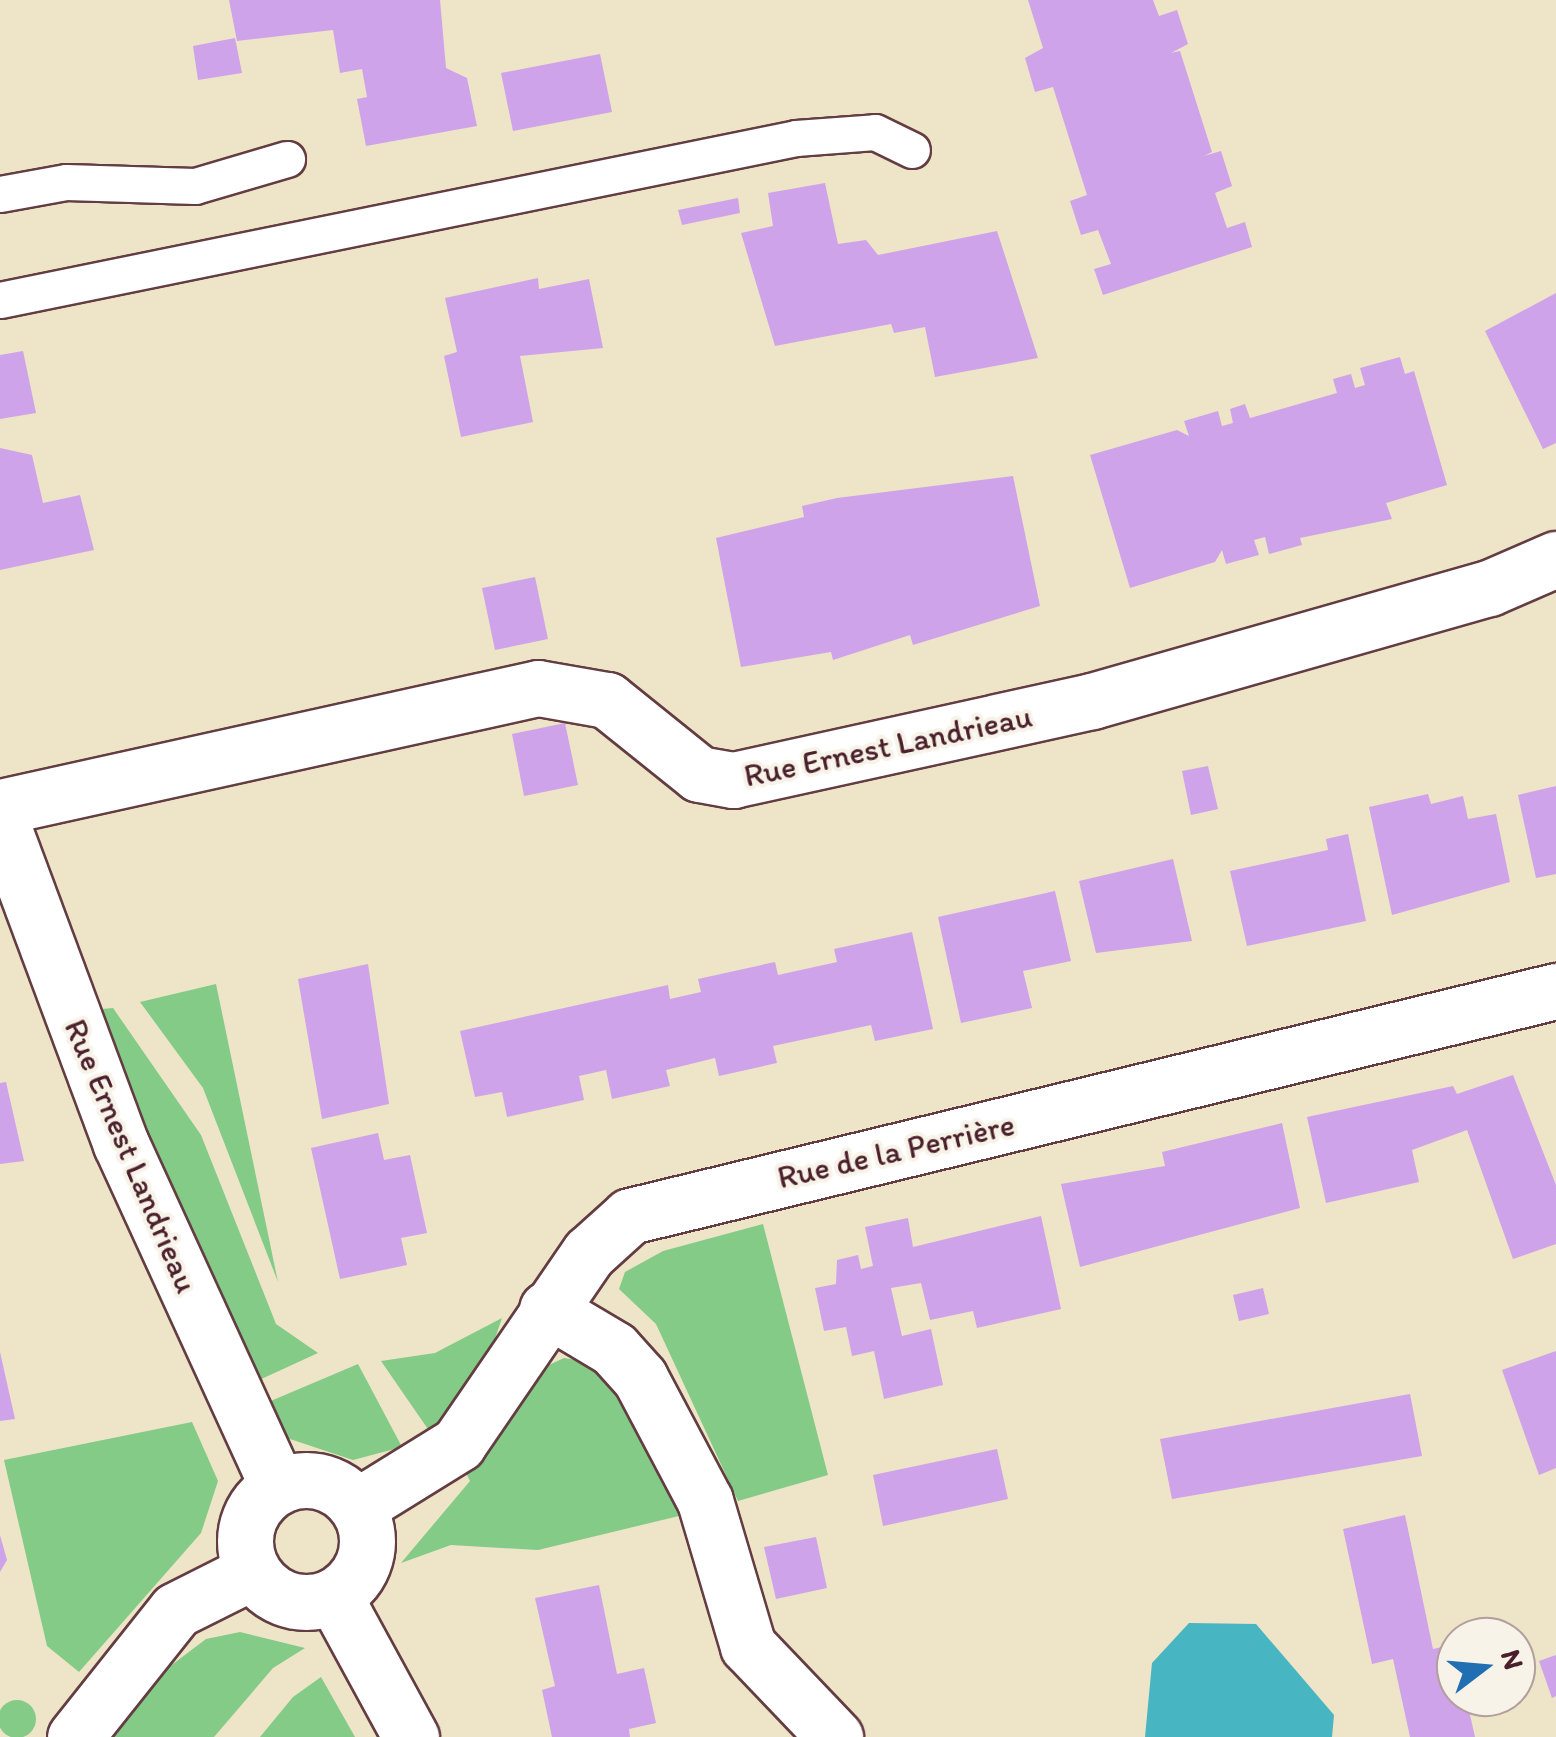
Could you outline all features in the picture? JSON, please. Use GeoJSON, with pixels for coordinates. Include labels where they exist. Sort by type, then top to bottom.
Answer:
{"type":"FeatureCollection","features":[{"type":"Feature","properties":{"kind":"street","name":"Rue Ernest Landrieau"},"geometry":{"type":"LineString","coordinates":[[0,806],[538,688],[607,700],[699,774],[734,780],[1092,700],[1489,588],[1556,559]]}},
{"type":"Feature","properties":{"kind":"street","name":"Rue Ernest Landrieau"},"geometry":{"type":"LineString","coordinates":[[0,819],[121,1144],[277,1486]]}},
{"type":"Feature","properties":{"kind":"street","name":"Rue de la Perrière"},"geometry":{"type":"LineString","coordinates":[[358,1506],[458,1444],[547,1310],[610,1231],[650,1207],[1556,991]]}},
{"type":"Feature","properties":{"kind":"street"},"geometry":{"type":"LineString","coordinates":[[547,1310],[614,1349],[640,1378],[712,1519],[748,1646],[835,1737]]}},
{"type":"Feature","properties":{"kind":"street"},"geometry":{"type":"LineString","coordinates":[[325,1482],[358,1506],[367,1554],[334,1596],[289,1600],[252,1572],[247,1521],[277,1486],[325,1482]]}},
{"type":"Feature","properties":{"kind":"street"},"geometry":{"type":"LineString","coordinates":[[74,1737],[176,1610],[252,1572]]}},
{"type":"Feature","properties":{"kind":"street"},"geometry":{"type":"LineString","coordinates":[[334,1596],[411,1737]]}},
{"type":"Feature","properties":{"kind":"lane"},"geometry":{"type":"LineString","coordinates":[[0,300],[796,138],[875,132],[912,150]]}},
{"type":"Feature","properties":{"kind":"lane"},"geometry":{"type":"LineString","coordinates":[[0,194],[98,180],[196,186],[287,160]]}},
{"type":"Feature","properties":{"kind":"green space"},"geometry":{"type":"Polygon","coordinates":[[[216,984],[278,1282],[203,1088],[140,1002],[216,984]]]}},
{"type":"Feature","properties":{"kind":"green space"},"geometry":{"type":"Polygon","coordinates":[[[113,1008],[201,1135],[276,1324],[318,1353],[257,1381],[92,1010],[113,1008]]]}},
{"type":"Feature","properties":{"kind":"green space"},"geometry":{"type":"Polygon","coordinates":[[[763,1224],[828,1475],[738,1501],[656,1324],[619,1289],[625,1272],[663,1251],[763,1224]]]}},
{"type":"Feature","properties":{"kind":"green space"},"geometry":{"type":"Polygon","coordinates":[[[502,1318],[487,1362],[432,1435],[381,1361],[435,1353],[502,1318]]]}},
{"type":"Feature","properties":{"kind":"green space"},"geometry":{"type":"Polygon","coordinates":[[[564,1358],[588,1362],[612,1389],[683,1515],[538,1550],[451,1545],[401,1563],[470,1481],[462,1465],[536,1371],[564,1358]]]}},
{"type":"Feature","properties":{"kind":"green space"},"geometry":{"type":"Polygon","coordinates":[[[358,1364],[402,1447],[353,1460],[284,1437],[266,1403],[358,1364]]]}},
{"type":"Feature","properties":{"kind":"green space"},"geometry":{"type":"Polygon","coordinates":[[[192,1422],[218,1481],[201,1533],[79,1672],[47,1646],[4,1460],[192,1422]]]}},
{"type":"Feature","properties":{"kind":"green space"},"geometry":{"type":"Polygon","coordinates":[[[240,1632],[305,1648],[273,1668],[214,1737],[109,1737],[165,1670],[206,1639],[240,1632]]]}},
{"type":"Feature","properties":{"kind":"green space"},"geometry":{"type":"Polygon","coordinates":[[[321,1677],[355,1737],[260,1737],[293,1697],[321,1677]]]}},
{"type":"Feature","properties":{"kind":"green space"},"geometry":{"type":"Polygon","coordinates":[[[17,1700],[31,1705],[36,1719],[31,1733],[17,1738],[3,1733],[-2,1719],[3,1705],[17,1700]]]}},
{"type":"Feature","properties":{"kind":"water"},"geometry":{"type":"Polygon","coordinates":[[[1189,1623],[1256,1624],[1334,1715],[1332,1737],[1145,1737],[1152,1663],[1189,1623]]]}},
{"type":"Feature","properties":{"kind":"building"},"geometry":{"type":"Polygon","coordinates":[[[229,0],[440,0],[446,68],[467,78],[477,126],[366,146],[357,99],[367,97],[362,69],[340,73],[333,30],[237,41],[229,0]]]}},
{"type":"Feature","properties":{"kind":"building"},"geometry":{"type":"Polygon","coordinates":[[[1028,0],[1153,0],[1159,16],[1177,10],[1188,44],[1171,53],[1180,51],[1212,152],[1204,156],[1221,151],[1232,186],[1215,193],[1227,228],[1245,222],[1252,247],[1103,295],[1094,269],[1111,264],[1098,230],[1081,235],[1070,201],[1087,195],[1053,87],[1035,92],[1025,58],[1043,48],[1028,0]]]}},
{"type":"Feature","properties":{"kind":"building"},"geometry":{"type":"Polygon","coordinates":[[[235,38],[242,73],[198,80],[193,46],[235,38]]]}},
{"type":"Feature","properties":{"kind":"building"},"geometry":{"type":"Polygon","coordinates":[[[600,54],[612,112],[513,131],[501,73],[600,54]]]}},
{"type":"Feature","properties":{"kind":"building"},"geometry":{"type":"Polygon","coordinates":[[[825,183],[838,244],[866,240],[878,255],[997,231],[1038,358],[935,377],[925,327],[894,333],[891,324],[775,346],[741,233],[773,226],[768,193],[825,183]]]}},
{"type":"Feature","properties":{"kind":"building"},"geometry":{"type":"Polygon","coordinates":[[[738,198],[740,213],[682,225],[678,210],[738,198]]]}},
{"type":"Feature","properties":{"kind":"building"},"geometry":{"type":"Polygon","coordinates":[[[538,278],[539,289],[589,279],[603,348],[520,356],[533,422],[461,437],[444,356],[457,352],[445,298],[538,278]]]}},
{"type":"Feature","properties":{"kind":"building"},"geometry":{"type":"Polygon","coordinates":[[[1556,293],[1556,443],[1543,449],[1485,331],[1556,293]]]}},
{"type":"Feature","properties":{"kind":"building"},"geometry":{"type":"Polygon","coordinates":[[[23,351],[36,413],[0,419],[0,355],[23,351]]]}},
{"type":"Feature","properties":{"kind":"building"},"geometry":{"type":"Polygon","coordinates":[[[1400,357],[1405,374],[1414,371],[1447,485],[1386,503],[1392,519],[1300,538],[1302,545],[1269,554],[1265,537],[1254,540],[1259,555],[1226,564],[1222,550],[1215,562],[1130,588],[1090,455],[1177,430],[1189,436],[1184,421],[1218,411],[1222,426],[1233,423],[1230,409],[1245,404],[1250,418],[1337,393],[1333,379],[1351,374],[1355,388],[1365,385],[1360,368],[1400,357]]]}},
{"type":"Feature","properties":{"kind":"building"},"geometry":{"type":"Polygon","coordinates":[[[0,448],[32,455],[43,503],[80,495],[94,550],[0,570],[0,448]]]}},
{"type":"Feature","properties":{"kind":"building"},"geometry":{"type":"Polygon","coordinates":[[[1013,476],[1040,606],[913,645],[910,635],[833,660],[831,652],[741,667],[716,538],[804,517],[802,506],[837,498],[1013,476]]]}},
{"type":"Feature","properties":{"kind":"building"},"geometry":{"type":"Polygon","coordinates":[[[535,577],[548,639],[495,650],[482,588],[535,577]]]}},
{"type":"Feature","properties":{"kind":"building"},"geometry":{"type":"Polygon","coordinates":[[[565,723],[578,785],[524,796],[512,734],[565,723]]]}},
{"type":"Feature","properties":{"kind":"building"},"geometry":{"type":"Polygon","coordinates":[[[1208,766],[1218,809],[1191,815],[1182,771],[1208,766]]]}},
{"type":"Feature","properties":{"kind":"building"},"geometry":{"type":"Polygon","coordinates":[[[1556,786],[1556,874],[1536,878],[1518,795],[1556,786]]]}},
{"type":"Feature","properties":{"kind":"building"},"geometry":{"type":"Polygon","coordinates":[[[1428,794],[1431,804],[1463,796],[1468,819],[1496,814],[1510,882],[1392,915],[1369,807],[1428,794]]]}},
{"type":"Feature","properties":{"kind":"building"},"geometry":{"type":"Polygon","coordinates":[[[1348,834],[1366,921],[1247,946],[1230,871],[1328,850],[1326,839],[1348,834]]]}},
{"type":"Feature","properties":{"kind":"building"},"geometry":{"type":"Polygon","coordinates":[[[1173,859],[1192,941],[1096,953],[1079,881],[1173,859]]]}},
{"type":"Feature","properties":{"kind":"building"},"geometry":{"type":"Polygon","coordinates":[[[1055,891],[1071,961],[1023,971],[1032,1008],[961,1023],[938,917],[1055,891]]]}},
{"type":"Feature","properties":{"kind":"building"},"geometry":{"type":"Polygon","coordinates":[[[912,932],[933,1029],[875,1041],[871,1025],[773,1046],[777,1063],[719,1076],[715,1058],[666,1070],[670,1086],[612,1099],[606,1070],[579,1076],[584,1100],[507,1117],[502,1092],[475,1097],[460,1031],[668,985],[670,999],[701,992],[698,979],[775,962],[778,975],[837,962],[834,949],[912,932]]]}},
{"type":"Feature","properties":{"kind":"building"},"geometry":{"type":"Polygon","coordinates":[[[368,964],[389,1104],[322,1119],[298,979],[368,964]]]}},
{"type":"Feature","properties":{"kind":"building"},"geometry":{"type":"Polygon","coordinates":[[[1513,1075],[1556,1185],[1556,1244],[1513,1259],[1467,1130],[1412,1150],[1419,1182],[1326,1203],[1307,1117],[1453,1086],[1457,1094],[1513,1075]]]}},
{"type":"Feature","properties":{"kind":"building"},"geometry":{"type":"Polygon","coordinates":[[[6,1082],[24,1161],[0,1164],[0,1083],[6,1082]]]}},
{"type":"Feature","properties":{"kind":"building"},"geometry":{"type":"Polygon","coordinates":[[[1282,1123],[1300,1208],[1080,1267],[1061,1184],[1165,1166],[1162,1152],[1282,1123]]]}},
{"type":"Feature","properties":{"kind":"building"},"geometry":{"type":"Polygon","coordinates":[[[378,1133],[384,1160],[410,1155],[427,1233],[401,1238],[407,1265],[340,1279],[311,1148],[378,1133]]]}},
{"type":"Feature","properties":{"kind":"building"},"geometry":{"type":"Polygon","coordinates":[[[1041,1216],[1061,1309],[977,1328],[973,1311],[930,1320],[921,1283],[891,1288],[902,1336],[931,1329],[943,1385],[884,1399],[874,1351],[852,1356],[846,1327],[824,1331],[815,1288],[836,1284],[837,1260],[858,1255],[861,1269],[873,1266],[865,1227],[908,1218],[913,1247],[1041,1216]]]}},
{"type":"Feature","properties":{"kind":"building"},"geometry":{"type":"Polygon","coordinates":[[[1263,1288],[1269,1314],[1239,1321],[1233,1295],[1263,1288]]]}},
{"type":"Feature","properties":{"kind":"building"},"geometry":{"type":"Polygon","coordinates":[[[1556,1351],[1556,1468],[1539,1475],[1502,1370],[1556,1351]]]}},
{"type":"Feature","properties":{"kind":"building"},"geometry":{"type":"Polygon","coordinates":[[[0,1352],[15,1419],[0,1421],[0,1352]]]}},
{"type":"Feature","properties":{"kind":"building"},"geometry":{"type":"Polygon","coordinates":[[[1410,1394],[1422,1456],[1172,1499],[1160,1439],[1410,1394]]]}},
{"type":"Feature","properties":{"kind":"building"},"geometry":{"type":"Polygon","coordinates":[[[997,1449],[1008,1499],[883,1526],[873,1475],[997,1449]]]}},
{"type":"Feature","properties":{"kind":"building"},"geometry":{"type":"Polygon","coordinates":[[[1405,1515],[1433,1649],[1436,1648],[1436,1717],[1470,1717],[1475,1737],[1410,1737],[1393,1659],[1372,1664],[1343,1529],[1405,1515]]]}},
{"type":"Feature","properties":{"kind":"building"},"geometry":{"type":"Polygon","coordinates":[[[0,1535],[7,1560],[0,1572],[0,1535]]]}},
{"type":"Feature","properties":{"kind":"building"},"geometry":{"type":"Polygon","coordinates":[[[816,1537],[827,1588],[776,1599],[764,1547],[816,1537]]]}},
{"type":"Feature","properties":{"kind":"building"},"geometry":{"type":"Polygon","coordinates":[[[599,1585],[617,1674],[644,1668],[656,1723],[629,1729],[630,1737],[552,1737],[542,1690],[555,1686],[535,1598],[599,1585]]]}},
{"type":"Feature","properties":{"kind":"building"},"geometry":{"type":"Polygon","coordinates":[[[1556,1655],[1556,1696],[1552,1698],[1539,1661],[1556,1655]]]}}]}
